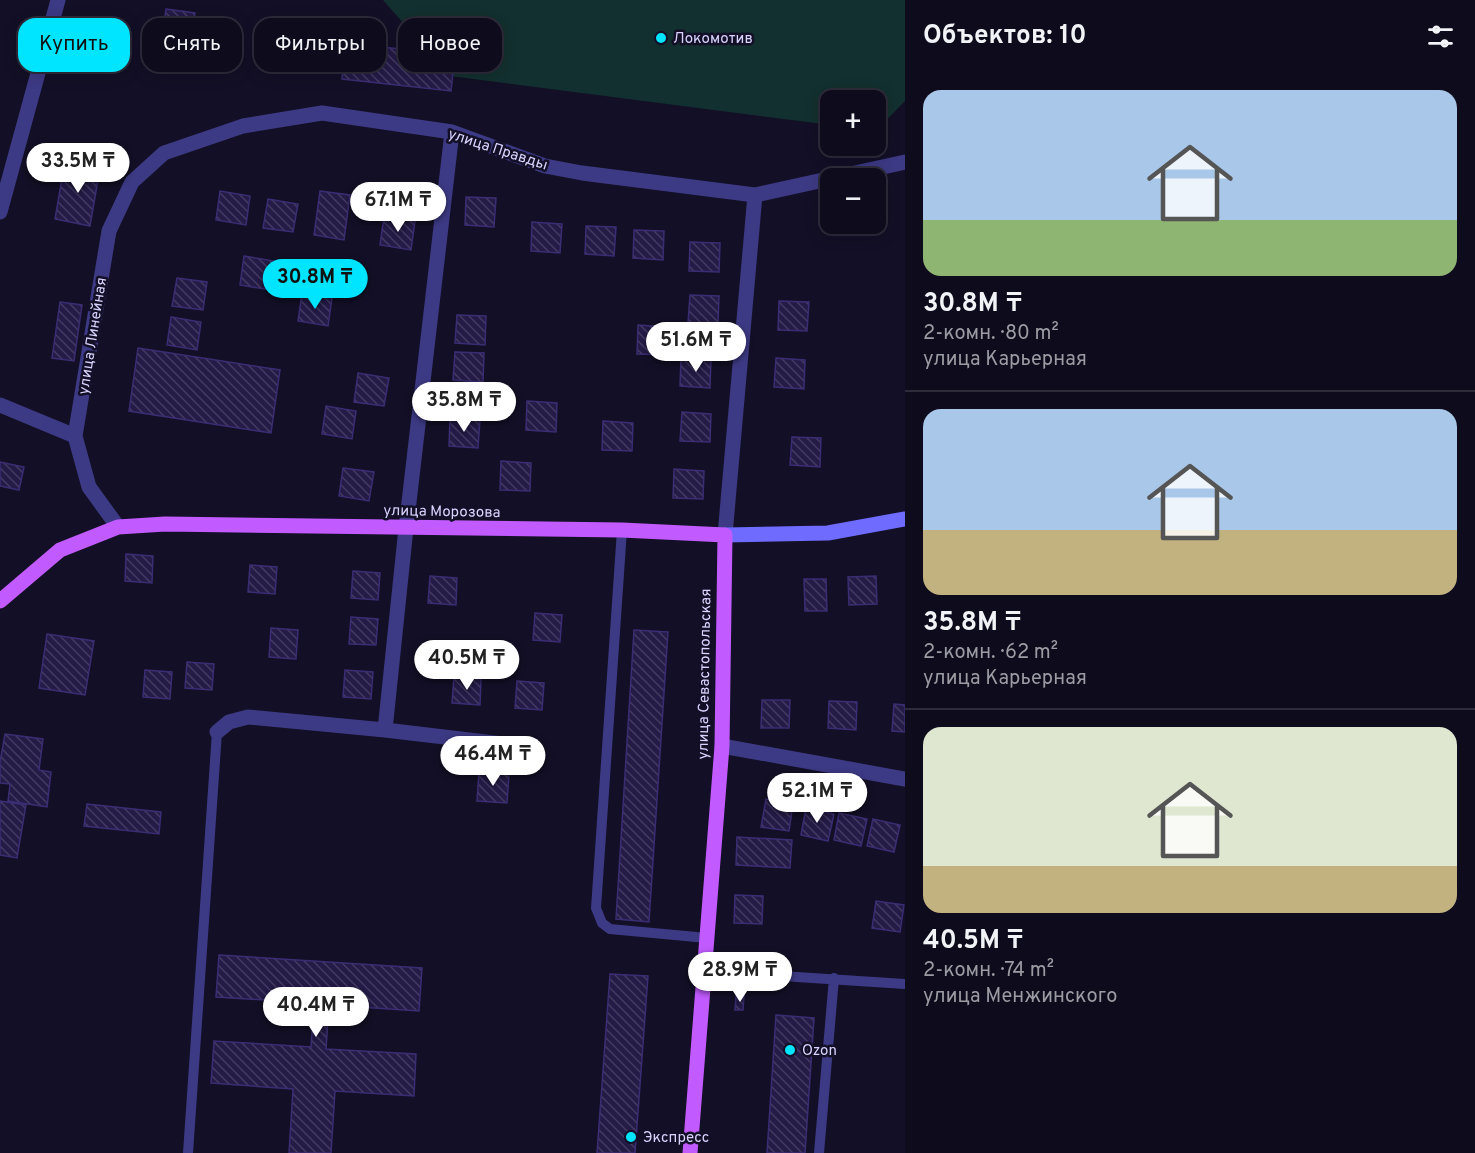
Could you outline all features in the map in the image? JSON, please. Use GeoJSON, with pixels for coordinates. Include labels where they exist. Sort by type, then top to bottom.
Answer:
{"type":"FeatureCollection","features":[{"type":"Feature","properties":{"kind":"main road","name":"улица Морозова"},"geometry":{"type":"LineString","coordinates":[[0,601],[60,550],[118,526],[165,524],[622,530],[724,535],[828,533],[905,519]]}},
{"type":"Feature","properties":{"kind":"main road","name":"улица Севастопольская"},"geometry":{"type":"LineString","coordinates":[[690,1153],[722,746],[724,535]]}},
{"type":"Feature","properties":{"kind":"street"},"geometry":{"type":"LineString","coordinates":[[0,212],[58,0]]}},
{"type":"Feature","properties":{"kind":"street","name":"улица Правды"},"geometry":{"type":"LineString","coordinates":[[164,153],[243,126],[322,113],[452,132],[545,166],[582,173],[755,195],[905,162]]}},
{"type":"Feature","properties":{"kind":"street"},"geometry":{"type":"LineString","coordinates":[[385,730],[452,132]]}},
{"type":"Feature","properties":{"kind":"street","name":"улица Линейная"},"geometry":{"type":"LineString","coordinates":[[118,526],[90,487],[75,436],[109,231],[132,182],[164,153]]}},
{"type":"Feature","properties":{"kind":"street","name":"улица Севастопольская"},"geometry":{"type":"LineString","coordinates":[[724,535],[755,195]]}},
{"type":"Feature","properties":{"kind":"street"},"geometry":{"type":"LineString","coordinates":[[0,405],[75,436]]}},
{"type":"Feature","properties":{"kind":"street"},"geometry":{"type":"LineString","coordinates":[[217,732],[229,722],[248,717],[520,746]]}},
{"type":"Feature","properties":{"kind":"street"},"geometry":{"type":"LineString","coordinates":[[722,746],[905,778]]}},
{"type":"Feature","properties":{"kind":"lane"},"geometry":{"type":"LineString","coordinates":[[622,530],[596,908],[602,923],[610,928],[707,938]]}},
{"type":"Feature","properties":{"kind":"lane"},"geometry":{"type":"LineString","coordinates":[[188,1153],[217,732]]}},
{"type":"Feature","properties":{"kind":"lane"},"geometry":{"type":"LineString","coordinates":[[705,971],[905,984]]}},
{"type":"Feature","properties":{"kind":"lane"},"geometry":{"type":"LineString","coordinates":[[819,1153],[834,978]]}},
{"type":"Feature","properties":{"kind":"green space","name":"Локомотив"},"geometry":{"type":"Polygon","coordinates":[[[383,0],[905,0],[905,101],[886,121],[886,90],[820,90],[820,124],[450,76],[446,72],[502,72],[502,18],[399,18],[383,0]]]}},
{"type":"Feature","properties":{"kind":"building"},"geometry":{"type":"Polygon","coordinates":[[[166,9],[195,13],[194,18],[165,18],[166,9]]]}},
{"type":"Feature","properties":{"kind":"building"},"geometry":{"type":"Polygon","coordinates":[[[386,47],[398,49],[398,72],[453,72],[451,91],[342,79],[343,72],[386,72],[386,47]]]}},
{"type":"Feature","properties":{"kind":"building"},"geometry":{"type":"Polygon","coordinates":[[[65,161],[100,168],[90,226],[55,219],[65,161]]]}},
{"type":"Feature","properties":{"kind":"building"},"geometry":{"type":"Polygon","coordinates":[[[220,191],[250,196],[246,225],[216,220],[220,191]]]}},
{"type":"Feature","properties":{"kind":"building"},"geometry":{"type":"Polygon","coordinates":[[[320,191],[350,195],[344,240],[314,235],[320,191]]]}},
{"type":"Feature","properties":{"kind":"building"},"geometry":{"type":"Polygon","coordinates":[[[466,197],[496,198],[494,227],[465,225],[466,197]]]}},
{"type":"Feature","properties":{"kind":"building"},"geometry":{"type":"Polygon","coordinates":[[[268,199],[298,204],[293,232],[263,228],[268,199]]]}},
{"type":"Feature","properties":{"kind":"building"},"geometry":{"type":"Polygon","coordinates":[[[384,217],[415,221],[411,250],[380,245],[384,217]]]}},
{"type":"Feature","properties":{"kind":"building"},"geometry":{"type":"Polygon","coordinates":[[[532,222],[562,224],[560,253],[531,251],[532,222]]]}},
{"type":"Feature","properties":{"kind":"building"},"geometry":{"type":"Polygon","coordinates":[[[586,226],[616,227],[614,256],[585,254],[586,226]]]}},
{"type":"Feature","properties":{"kind":"building"},"geometry":{"type":"Polygon","coordinates":[[[634,230],[664,231],[663,260],[633,258],[634,230]]]}},
{"type":"Feature","properties":{"kind":"building"},"geometry":{"type":"Polygon","coordinates":[[[690,242],[720,243],[719,272],[689,271],[690,242]]]}},
{"type":"Feature","properties":{"kind":"building"},"geometry":{"type":"Polygon","coordinates":[[[244,256],[274,261],[270,290],[240,285],[244,256]]]}},
{"type":"Feature","properties":{"kind":"building"},"geometry":{"type":"Polygon","coordinates":[[[177,278],[207,282],[203,310],[172,306],[177,278]]]}},
{"type":"Feature","properties":{"kind":"building"},"geometry":{"type":"Polygon","coordinates":[[[302,293],[332,298],[328,326],[298,321],[302,293]]]}},
{"type":"Feature","properties":{"kind":"building"},"geometry":{"type":"Polygon","coordinates":[[[690,295],[719,296],[718,325],[688,323],[690,295]]]}},
{"type":"Feature","properties":{"kind":"building"},"geometry":{"type":"Polygon","coordinates":[[[779,301],[809,302],[807,331],[778,330],[779,301]]]}},
{"type":"Feature","properties":{"kind":"building"},"geometry":{"type":"Polygon","coordinates":[[[60,302],[82,305],[74,361],[52,358],[60,302]]]}},
{"type":"Feature","properties":{"kind":"building"},"geometry":{"type":"Polygon","coordinates":[[[457,315],[486,316],[485,345],[455,343],[457,315]]]}},
{"type":"Feature","properties":{"kind":"building"},"geometry":{"type":"Polygon","coordinates":[[[171,317],[201,322],[197,350],[167,345],[171,317]]]}},
{"type":"Feature","properties":{"kind":"building"},"geometry":{"type":"Polygon","coordinates":[[[638,325],[668,327],[667,355],[637,354],[638,325]]]}},
{"type":"Feature","properties":{"kind":"building"},"geometry":{"type":"Polygon","coordinates":[[[138,348],[280,370],[271,433],[129,411],[138,348]]]}},
{"type":"Feature","properties":{"kind":"building"},"geometry":{"type":"Polygon","coordinates":[[[455,352],[484,353],[483,382],[453,380],[455,352]]]}},
{"type":"Feature","properties":{"kind":"building"},"geometry":{"type":"Polygon","coordinates":[[[681,358],[711,359],[710,388],[680,386],[681,358]]]}},
{"type":"Feature","properties":{"kind":"building"},"geometry":{"type":"Polygon","coordinates":[[[776,358],[805,360],[804,389],[774,387],[776,358]]]}},
{"type":"Feature","properties":{"kind":"building"},"geometry":{"type":"Polygon","coordinates":[[[358,373],[389,378],[384,406],[354,402],[358,373]]]}},
{"type":"Feature","properties":{"kind":"building"},"geometry":{"type":"Polygon","coordinates":[[[527,401],[557,403],[556,432],[526,430],[527,401]]]}},
{"type":"Feature","properties":{"kind":"building"},"geometry":{"type":"Polygon","coordinates":[[[326,406],[356,411],[352,439],[322,434],[326,406]]]}},
{"type":"Feature","properties":{"kind":"building"},"geometry":{"type":"Polygon","coordinates":[[[682,412],[711,414],[710,442],[680,441],[682,412]]]}},
{"type":"Feature","properties":{"kind":"building"},"geometry":{"type":"Polygon","coordinates":[[[450,418],[480,419],[478,448],[449,446],[450,418]]]}},
{"type":"Feature","properties":{"kind":"building"},"geometry":{"type":"Polygon","coordinates":[[[603,421],[633,423],[632,451],[602,450],[603,421]]]}},
{"type":"Feature","properties":{"kind":"building"},"geometry":{"type":"Polygon","coordinates":[[[792,437],[821,438],[820,467],[790,465],[792,437]]]}},
{"type":"Feature","properties":{"kind":"building"},"geometry":{"type":"Polygon","coordinates":[[[501,461],[531,463],[530,491],[500,490],[501,461]]]}},
{"type":"Feature","properties":{"kind":"building"},"geometry":{"type":"Polygon","coordinates":[[[0,462],[24,467],[19,490],[0,486],[0,462]]]}},
{"type":"Feature","properties":{"kind":"building"},"geometry":{"type":"Polygon","coordinates":[[[343,468],[374,472],[369,501],[339,496],[343,468]]]}},
{"type":"Feature","properties":{"kind":"building"},"geometry":{"type":"Polygon","coordinates":[[[674,469],[704,471],[703,499],[673,498],[674,469]]]}},
{"type":"Feature","properties":{"kind":"building"},"geometry":{"type":"Polygon","coordinates":[[[126,554],[153,556],[152,583],[125,581],[126,554]]]}},
{"type":"Feature","properties":{"kind":"building"},"geometry":{"type":"Polygon","coordinates":[[[250,565],[277,567],[275,594],[248,592],[250,565]]]}},
{"type":"Feature","properties":{"kind":"building"},"geometry":{"type":"Polygon","coordinates":[[[353,571],[380,573],[378,600],[351,598],[353,571]]]}},
{"type":"Feature","properties":{"kind":"building"},"geometry":{"type":"Polygon","coordinates":[[[430,576],[457,578],[456,605],[428,603],[430,576]]]}},
{"type":"Feature","properties":{"kind":"building"},"geometry":{"type":"Polygon","coordinates":[[[876,576],[877,604],[849,605],[848,577],[876,576]]]}},
{"type":"Feature","properties":{"kind":"building"},"geometry":{"type":"Polygon","coordinates":[[[804,579],[826,579],[827,611],[805,611],[804,579]]]}},
{"type":"Feature","properties":{"kind":"building"},"geometry":{"type":"Polygon","coordinates":[[[535,613],[562,615],[560,642],[533,640],[535,613]]]}},
{"type":"Feature","properties":{"kind":"building"},"geometry":{"type":"Polygon","coordinates":[[[351,617],[378,619],[376,645],[349,644],[351,617]]]}},
{"type":"Feature","properties":{"kind":"building"},"geometry":{"type":"Polygon","coordinates":[[[271,628],[298,630],[296,659],[269,657],[271,628]]]}},
{"type":"Feature","properties":{"kind":"building"},"geometry":{"type":"Polygon","coordinates":[[[634,630],[668,632],[649,922],[616,919],[634,630]]]}},
{"type":"Feature","properties":{"kind":"building"},"geometry":{"type":"Polygon","coordinates":[[[47,634],[94,641],[85,695],[39,688],[47,634]]]}},
{"type":"Feature","properties":{"kind":"building"},"geometry":{"type":"Polygon","coordinates":[[[187,662],[214,664],[212,690],[185,688],[187,662]]]}},
{"type":"Feature","properties":{"kind":"building"},"geometry":{"type":"Polygon","coordinates":[[[145,670],[172,672],[170,699],[143,697],[145,670]]]}},
{"type":"Feature","properties":{"kind":"building"},"geometry":{"type":"Polygon","coordinates":[[[345,670],[373,672],[371,699],[343,697],[345,670]]]}},
{"type":"Feature","properties":{"kind":"building"},"geometry":{"type":"Polygon","coordinates":[[[454,677],[481,679],[480,705],[452,703],[454,677]]]}},
{"type":"Feature","properties":{"kind":"building"},"geometry":{"type":"Polygon","coordinates":[[[517,681],[544,683],[542,710],[515,708],[517,681]]]}},
{"type":"Feature","properties":{"kind":"building"},"geometry":{"type":"Polygon","coordinates":[[[762,700],[790,700],[789,728],[761,728],[762,700]]]}},
{"type":"Feature","properties":{"kind":"building"},"geometry":{"type":"Polygon","coordinates":[[[829,701],[857,702],[856,730],[828,728],[829,701]]]}},
{"type":"Feature","properties":{"kind":"building"},"geometry":{"type":"Polygon","coordinates":[[[894,704],[905,705],[905,732],[892,731],[894,704]]]}},
{"type":"Feature","properties":{"kind":"building"},"geometry":{"type":"Polygon","coordinates":[[[5,734],[43,739],[39,770],[51,772],[47,807],[8,801],[10,784],[0,783],[0,762],[5,734]]]}},
{"type":"Feature","properties":{"kind":"building"},"geometry":{"type":"Polygon","coordinates":[[[479,772],[509,774],[507,803],[477,801],[479,772]]]}},
{"type":"Feature","properties":{"kind":"building"},"geometry":{"type":"Polygon","coordinates":[[[766,799],[793,804],[789,831],[761,827],[766,799]]]}},
{"type":"Feature","properties":{"kind":"building"},"geometry":{"type":"Polygon","coordinates":[[[0,801],[26,805],[17,858],[0,855],[0,801]]]}},
{"type":"Feature","properties":{"kind":"building"},"geometry":{"type":"Polygon","coordinates":[[[87,804],[161,812],[159,834],[84,826],[87,804]]]}},
{"type":"Feature","properties":{"kind":"building"},"geometry":{"type":"Polygon","coordinates":[[[806,808],[834,814],[828,841],[801,835],[806,808]]]}},
{"type":"Feature","properties":{"kind":"building"},"geometry":{"type":"Polygon","coordinates":[[[839,813],[867,819],[861,846],[834,840],[839,813]]]}},
{"type":"Feature","properties":{"kind":"building"},"geometry":{"type":"Polygon","coordinates":[[[873,819],[900,825],[894,852],[867,846],[873,819]]]}},
{"type":"Feature","properties":{"kind":"building"},"geometry":{"type":"Polygon","coordinates":[[[737,837],[792,840],[790,868],[736,865],[737,837]]]}},
{"type":"Feature","properties":{"kind":"building"},"geometry":{"type":"Polygon","coordinates":[[[735,895],[763,896],[762,924],[734,923],[735,895]]]}},
{"type":"Feature","properties":{"kind":"building"},"geometry":{"type":"Polygon","coordinates":[[[876,901],[904,905],[900,932],[872,928],[876,901]]]}},
{"type":"Feature","properties":{"kind":"building"},"geometry":{"type":"Polygon","coordinates":[[[219,955],[422,968],[419,1011],[329,1005],[326,1049],[416,1054],[414,1096],[335,1091],[331,1153],[289,1153],[293,1089],[211,1083],[214,1041],[311,1047],[314,1003],[216,997],[219,955]]]}},
{"type":"Feature","properties":{"kind":"building"},"geometry":{"type":"Polygon","coordinates":[[[610,974],[648,976],[635,1153],[597,1153],[610,974]]]}},
{"type":"Feature","properties":{"kind":"building"},"geometry":{"type":"Polygon","coordinates":[[[736,996],[744,996],[743,1010],[735,1010],[736,996]]]}},
{"type":"Feature","properties":{"kind":"building"},"geometry":{"type":"Polygon","coordinates":[[[776,1015],[814,1018],[805,1153],[767,1153],[776,1015]]]}},
{"type":"Feature","properties":{"kind":"place","name":"Локомотив"},"geometry":{"type":"Point","coordinates":[661,38]}},
{"type":"Feature","properties":{"kind":"place","name":"Ozon"},"geometry":{"type":"Point","coordinates":[790,1050]}},
{"type":"Feature","properties":{"kind":"place","name":"Экспресс"},"geometry":{"type":"Point","coordinates":[631,1137]}}]}
